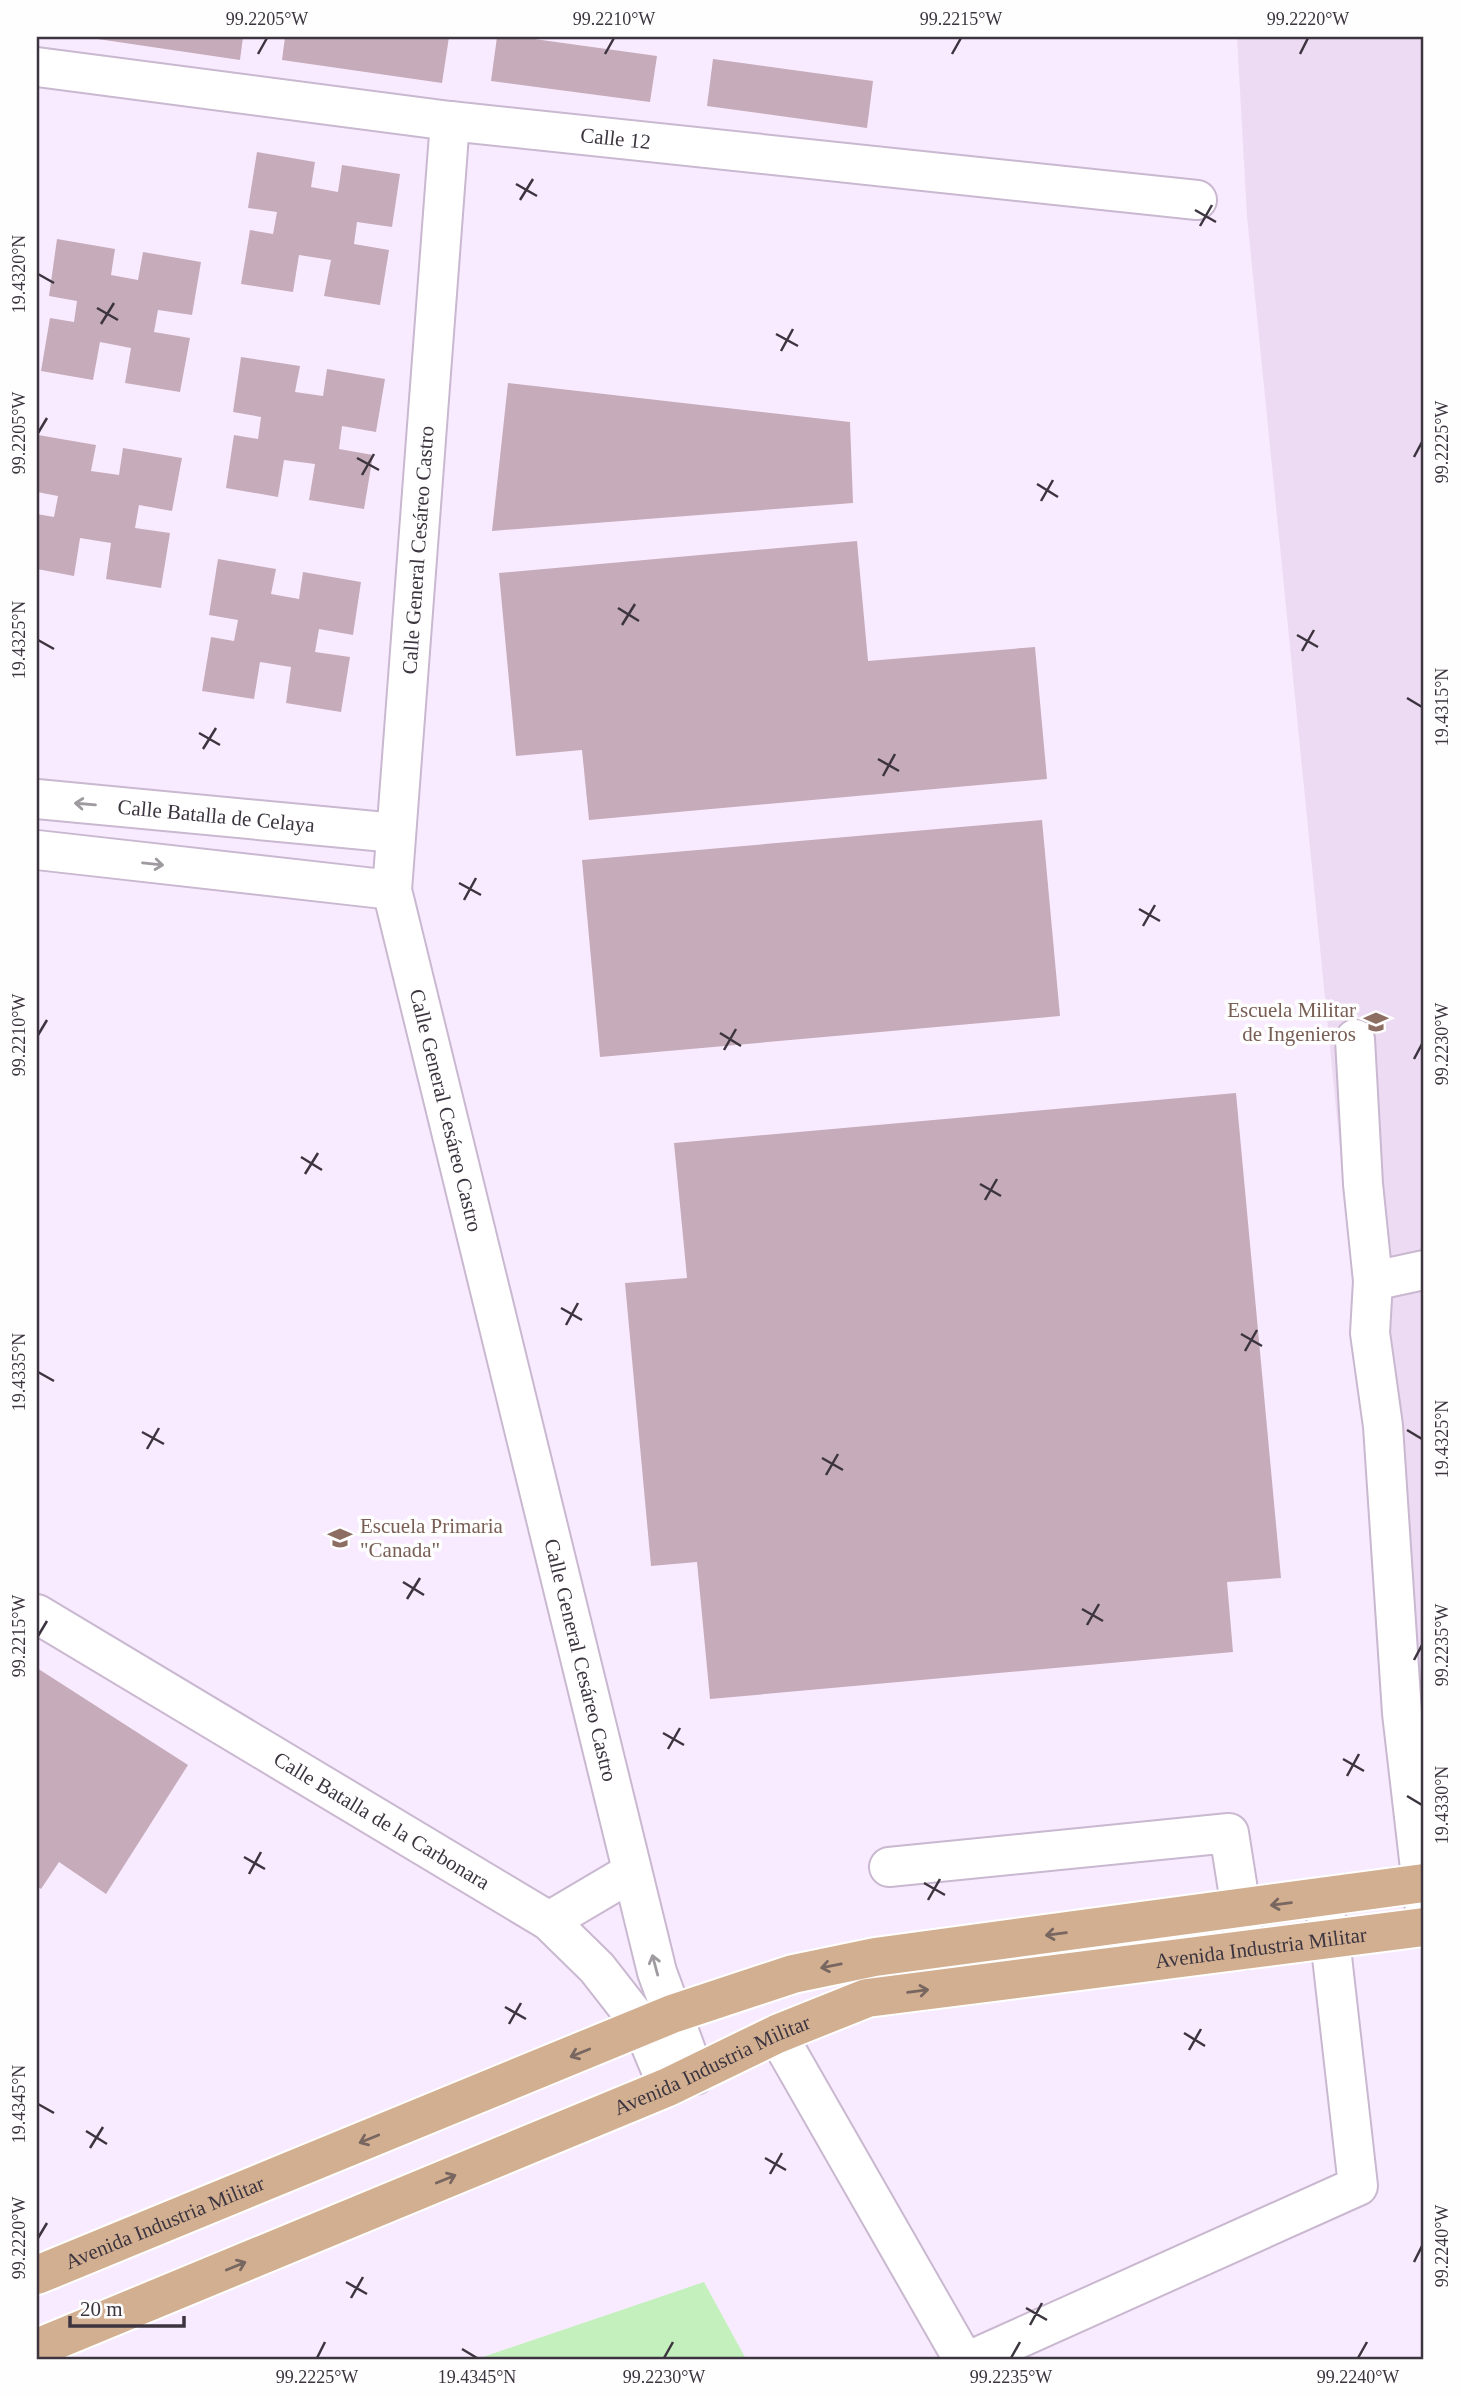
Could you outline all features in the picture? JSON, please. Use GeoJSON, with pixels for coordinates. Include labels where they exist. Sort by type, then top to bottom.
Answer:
{"type":"FeatureCollection","features":[{"type":"Feature","properties":{"kind":"main road","name":"Avenida Industria Militar"},"geometry":{"type":"LineString","coordinates":[[37,2275],[657,2021],[793,1973],[875,1957],[1241,1909],[1423,1890]]}},
{"type":"Feature","properties":{"kind":"main road","name":"Avenida Industria Militar"},"geometry":{"type":"LineString","coordinates":[[37,2348],[681,2081],[777,2034],[867,1998],[1424,1927]]}},
{"type":"Feature","properties":{"kind":"street","name":"Calle 12"},"geometry":{"type":"LineString","coordinates":[[37,67],[450,121],[1196,200]]}},
{"type":"Feature","properties":{"kind":"street","name":"Calle General Cesáreo Castro"},"geometry":{"type":"LineString","coordinates":[[450,121],[392,890],[657,1972],[657,2021],[681,2081]]}},
{"type":"Feature","properties":{"kind":"street","name":"Calle Batalla de Celaya"},"geometry":{"type":"LineString","coordinates":[[37,799],[397,834]]}},
{"type":"Feature","properties":{"kind":"street"},"geometry":{"type":"LineString","coordinates":[[37,850],[392,890]]}},
{"type":"Feature","properties":{"kind":"street"},"geometry":{"type":"LineString","coordinates":[[1355,1039],[1363,1184],[1373,1281],[1370,1333],[1383,1426],[1402,1713],[1423,1890]]}},
{"type":"Feature","properties":{"kind":"street"},"geometry":{"type":"LineString","coordinates":[[1373,1281],[1424,1270]]}},
{"type":"Feature","properties":{"kind":"street","name":"Calle Batalla de la Carbonara"},"geometry":{"type":"LineString","coordinates":[[37,1614],[549,1922],[657,2021]]}},
{"type":"Feature","properties":{"kind":"street"},"geometry":{"type":"LineString","coordinates":[[1402,1713],[1424,1745]]}},
{"type":"Feature","properties":{"kind":"street"},"geometry":{"type":"LineString","coordinates":[[889,1867],[1229,1833],[1241,1909],[1244,1950]]}},
{"type":"Feature","properties":{"kind":"street"},"geometry":{"type":"LineString","coordinates":[[549,1922],[636,1890]]}},
{"type":"Feature","properties":{"kind":"street"},"geometry":{"type":"LineString","coordinates":[[973,2359],[1358,2186],[1330,1939],[1323,1899]]}},
{"type":"Feature","properties":{"kind":"street"},"geometry":{"type":"LineString","coordinates":[[777,2034],[963,2359]]}},
{"type":"Feature","properties":{"kind":"shaded area","name":"Escuela Militar de Ingenieros"},"geometry":{"type":"Polygon","coordinates":[[[1237,37],[1424,37],[1424,1828],[1408,1830],[1247,216],[1237,37]]]}},
{"type":"Feature","properties":{"kind":"green space"},"geometry":{"type":"Polygon","coordinates":[[[704,2282],[746,2359],[477,2359],[704,2282]]]}},
{"type":"Feature","properties":{"kind":"building"},"geometry":{"type":"Polygon","coordinates":[[[84,37],[243,37],[240,60],[84,37]]]}},
{"type":"Feature","properties":{"kind":"building"},"geometry":{"type":"Polygon","coordinates":[[[285,37],[449,37],[442,83],[282,60],[285,37]]]}},
{"type":"Feature","properties":{"kind":"building"},"geometry":{"type":"Polygon","coordinates":[[[497,37],[520,37],[657,56],[650,102],[491,81],[497,37]]]}},
{"type":"Feature","properties":{"kind":"building"},"geometry":{"type":"Polygon","coordinates":[[[713,59],[873,81],[867,128],[707,106],[713,59]]]}},
{"type":"Feature","properties":{"kind":"building"},"geometry":{"type":"Polygon","coordinates":[[[257,152],[315,162],[311,187],[338,192],[342,165],[400,174],[392,227],[357,222],[354,244],[389,250],[380,305],[324,296],[331,260],[299,255],[293,292],[241,284],[250,230],[273,234],[277,212],[248,208],[257,152]]]}},
{"type":"Feature","properties":{"kind":"building"},"geometry":{"type":"Polygon","coordinates":[[[57,239],[115,249],[111,275],[138,280],[143,252],[201,262],[192,315],[158,310],[154,332],[190,338],[180,392],[125,383],[131,348],[100,342],[93,380],[41,371],[50,318],[74,322],[77,301],[49,296],[57,239]]]}},
{"type":"Feature","properties":{"kind":"building"},"geometry":{"type":"Polygon","coordinates":[[[241,357],[300,366],[295,392],[323,396],[327,369],[385,379],[376,432],[342,426],[339,449],[373,455],[364,509],[309,500],[315,464],[284,460],[278,497],[226,488],[234,435],[258,439],[261,417],[233,412],[241,357]]]}},
{"type":"Feature","properties":{"kind":"building"},"geometry":{"type":"Polygon","coordinates":[[[508,383],[850,422],[853,503],[492,531],[508,383]]]}},
{"type":"Feature","properties":{"kind":"building"},"geometry":{"type":"Polygon","coordinates":[[[38,435],[96,445],[91,471],[119,475],[123,448],[182,458],[172,511],[139,505],[135,528],[170,533],[161,588],[106,579],[111,543],[80,538],[74,576],[37,569],[37,514],[54,517],[58,496],[37,492],[38,435]]]}},
{"type":"Feature","properties":{"kind":"building"},"geometry":{"type":"Polygon","coordinates":[[[857,541],[868,661],[1035,647],[1047,779],[589,820],[582,750],[516,756],[499,573],[857,541]]]}},
{"type":"Feature","properties":{"kind":"building"},"geometry":{"type":"Polygon","coordinates":[[[218,559],[276,569],[271,594],[299,599],[303,572],[361,582],[353,635],[319,629],[315,652],[350,657],[341,712],[286,703],[291,667],[260,662],[254,699],[202,691],[211,637],[234,641],[238,620],[209,615],[218,559]]]}},
{"type":"Feature","properties":{"kind":"building"},"geometry":{"type":"Polygon","coordinates":[[[1042,820],[1060,1016],[600,1057],[582,860],[1042,820]]]}},
{"type":"Feature","properties":{"kind":"building"},"geometry":{"type":"Polygon","coordinates":[[[1236,1093],[1281,1578],[1227,1582],[1233,1652],[710,1699],[697,1562],[651,1566],[625,1283],[687,1278],[674,1143],[1236,1093]]]}},
{"type":"Feature","properties":{"kind":"building"},"geometry":{"type":"Polygon","coordinates":[[[37,1668],[188,1765],[106,1894],[59,1862],[41,1889],[37,1886],[37,1668]]]}},
{"type":"Feature","properties":{"kind":"place","name":"Escuela Militar de Ingenieros"},"geometry":{"type":"Point","coordinates":[1376,1022]}},
{"type":"Feature","properties":{"kind":"place","name":"Escuela Primaria \"Canada\""},"geometry":{"type":"Point","coordinates":[340,1538]}}]}
